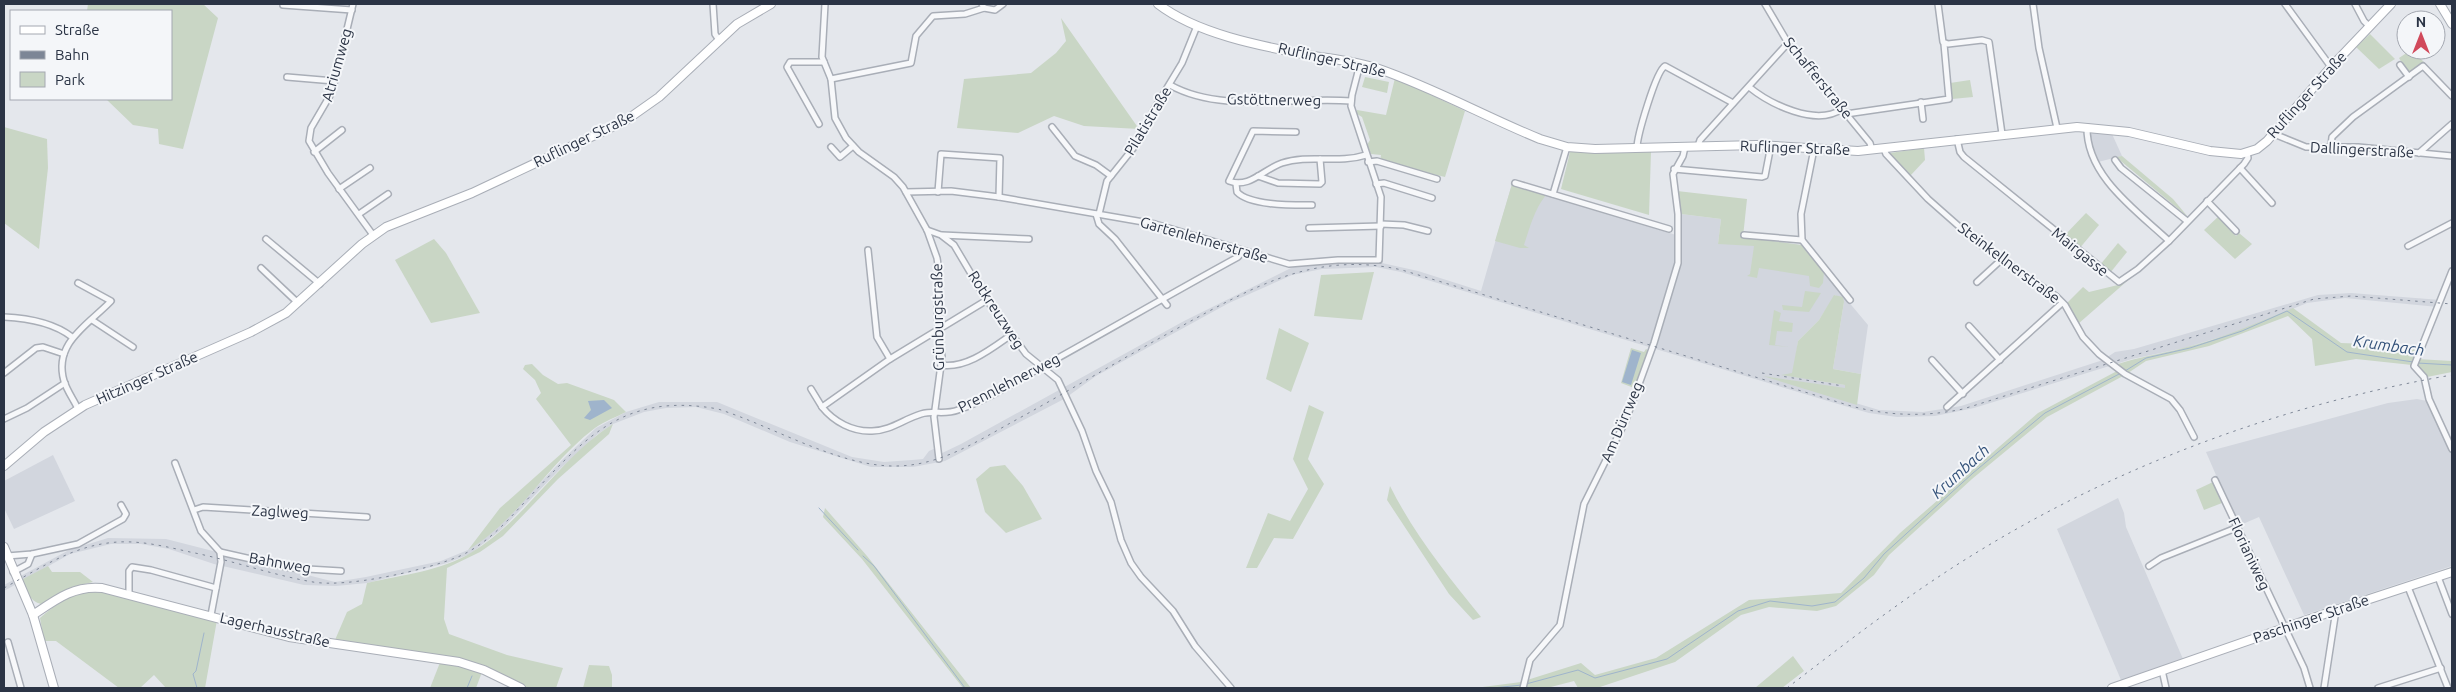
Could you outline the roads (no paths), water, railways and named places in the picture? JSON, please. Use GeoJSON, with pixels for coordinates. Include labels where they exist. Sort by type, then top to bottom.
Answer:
{"type":"FeatureCollection","features":[{"type":"Feature","properties":{"kind":"street","name":"Atriumweg"},"geometry":{"type":"LineString","coordinates":[[353,4],[330,99],[309,132],[309,141],[314,152],[339,189],[373,235]]}},
{"type":"Feature","properties":{"kind":"street"},"geometry":{"type":"LineString","coordinates":[[713,4],[715,34],[719,40]]}},
{"type":"Feature","properties":{"kind":"street","name":"Ruflinger Straße"},"geometry":{"type":"LineString","coordinates":[[373,235],[400,220],[464,196],[621,124],[659,97],[744,18],[771,4]]}},
{"type":"Feature","properties":{"kind":"street","name":"Grünburgstraße"},"geometry":{"type":"LineString","coordinates":[[825,4],[822,51],[831,79],[834,115],[853,146],[894,176],[906,192],[927,230],[938,265],[938,328],[941,365],[934,412],[939,459]]}},
{"type":"Feature","properties":{"kind":"street"},"geometry":{"type":"LineString","coordinates":[[831,79],[911,62],[916,36],[933,16],[965,14],[983,6],[990,11],[1003,4]]}},
{"type":"Feature","properties":{"kind":"street","name":"Ruflinger Straße"},"geometry":{"type":"LineString","coordinates":[[1158,4],[1197,26],[1282,49],[1360,64],[1400,77],[1540,139],[1566,147],[1637,148],[1771,145],[1814,149],[1872,150],[2057,128],[2087,127],[2129,132],[2223,153],[2247,152],[2261,146],[2274,134],[2331,67],[2391,4]]}},
{"type":"Feature","properties":{"kind":"street","name":"Schafferstraße"},"geometry":{"type":"LineString","coordinates":[[1765,4],[1788,43],[1870,143],[1872,150]]}},
{"type":"Feature","properties":{"kind":"street"},"geometry":{"type":"LineString","coordinates":[[1749,86],[1767,98],[1808,116],[1949,99],[1938,4]]}},
{"type":"Feature","properties":{"kind":"street"},"geometry":{"type":"LineString","coordinates":[[2033,4],[2039,48],[2057,128]]}},
{"type":"Feature","properties":{"kind":"street"},"geometry":{"type":"LineString","coordinates":[[2285,4],[2331,67]]}},
{"type":"Feature","properties":{"kind":"street"},"geometry":{"type":"LineString","coordinates":[[2356,4],[2364,21],[2370,27]]}},
{"type":"Feature","properties":{"kind":"street"},"geometry":{"type":"LineString","coordinates":[[2440,4],[2452,24]]}},
{"type":"Feature","properties":{"kind":"street"},"geometry":{"type":"LineString","coordinates":[[282,5],[352,10]]}},
{"type":"Feature","properties":{"kind":"street","name":"Pilatistraße"},"geometry":{"type":"LineString","coordinates":[[1098,214],[1103,194],[1111,176],[1132,150],[1170,85],[1197,26]]}},
{"type":"Feature","properties":{"kind":"street"},"geometry":{"type":"LineString","coordinates":[[1944,44],[1981,40],[1988,42],[2002,134]]}},
{"type":"Feature","properties":{"kind":"street"},"geometry":{"type":"LineString","coordinates":[[1698,146],[1700,140],[1788,43]]}},
{"type":"Feature","properties":{"kind":"street"},"geometry":{"type":"LineString","coordinates":[[819,124],[787,67],[790,62],[824,62]]}},
{"type":"Feature","properties":{"kind":"street"},"geometry":{"type":"LineString","coordinates":[[1360,64],[1351,101],[1352,111],[1381,201],[1381,225]]}},
{"type":"Feature","properties":{"kind":"street"},"geometry":{"type":"LineString","coordinates":[[2400,65],[2409,77]]}},
{"type":"Feature","properties":{"kind":"street"},"geometry":{"type":"LineString","coordinates":[[1637,148],[1656,84],[1662,68],[1665,66],[1733,103]]}},
{"type":"Feature","properties":{"kind":"street"},"geometry":{"type":"LineString","coordinates":[[2332,147],[2332,137],[2353,117],[2423,66],[2452,96]]}},
{"type":"Feature","properties":{"kind":"street"},"geometry":{"type":"LineString","coordinates":[[287,77],[334,82]]}},
{"type":"Feature","properties":{"kind":"street","name":"Gstöttnerweg"},"geometry":{"type":"LineString","coordinates":[[1170,85],[1201,95],[1230,100],[1351,101]]}},
{"type":"Feature","properties":{"kind":"street"},"geometry":{"type":"LineString","coordinates":[[1921,102],[1923,119]]}},
{"type":"Feature","properties":{"kind":"street"},"geometry":{"type":"LineString","coordinates":[[2419,153],[2452,124]]}},
{"type":"Feature","properties":{"kind":"street"},"geometry":{"type":"LineString","coordinates":[[1052,127],[1075,156],[1096,165],[1111,176]]}},
{"type":"Feature","properties":{"kind":"street"},"geometry":{"type":"LineString","coordinates":[[2087,127],[2087,140],[2101,172],[2169,241]]}},
{"type":"Feature","properties":{"kind":"street"},"geometry":{"type":"LineString","coordinates":[[314,152],[342,130]]}},
{"type":"Feature","properties":{"kind":"street"},"geometry":{"type":"LineString","coordinates":[[1296,132],[1253,131],[1229,181],[1236,184],[1258,176],[1282,163],[1320,159],[1349,160],[1366,155]]}},
{"type":"Feature","properties":{"kind":"street","name":"Dallingerstraße"},"geometry":{"type":"LineString","coordinates":[[2274,134],[2306,147],[2332,147],[2452,156]]}},
{"type":"Feature","properties":{"kind":"street","name":"Mairgasse"},"geometry":{"type":"LineString","coordinates":[[1957,139],[1960,152],[1964,157],[2119,282],[2138,269],[2169,241],[2240,168],[2247,160],[2247,152]]}},
{"type":"Feature","properties":{"kind":"street"},"geometry":{"type":"LineString","coordinates":[[1674,169],[1762,177],[1765,176],[1771,145]]}},
{"type":"Feature","properties":{"kind":"street"},"geometry":{"type":"LineString","coordinates":[[831,147],[840,157],[853,146]]}},
{"type":"Feature","properties":{"kind":"street"},"geometry":{"type":"LineString","coordinates":[[1554,194],[1566,147]]}},
{"type":"Feature","properties":{"kind":"street","name":"Am Dürrweg"},"geometry":{"type":"LineString","coordinates":[[1523,688],[1530,660],[1560,625],[1584,504],[1626,420],[1653,346],[1678,263],[1678,214],[1673,181],[1674,169],[1683,156],[1685,147]]}},
{"type":"Feature","properties":{"kind":"street"},"geometry":{"type":"LineString","coordinates":[[1814,149],[1801,214],[1802,240],[1850,300]]}},
{"type":"Feature","properties":{"kind":"street","name":"Steinkellnerstraße"},"geometry":{"type":"LineString","coordinates":[[1884,149],[1886,154],[1928,199],[1955,223],[2001,260],[2049,290],[2062,302],[2088,343],[2125,374],[2171,398],[2180,410],[2194,437]]}},
{"type":"Feature","properties":{"kind":"street"},"geometry":{"type":"LineString","coordinates":[[938,192],[941,154],[1000,158],[999,197]]}},
{"type":"Feature","properties":{"kind":"street"},"geometry":{"type":"LineString","coordinates":[[1258,176],[1263,180],[1278,183],[1320,184],[1322,182],[1320,159]]}},
{"type":"Feature","properties":{"kind":"street"},"geometry":{"type":"LineString","coordinates":[[2115,160],[2121,168],[2187,221]]}},
{"type":"Feature","properties":{"kind":"street"},"geometry":{"type":"LineString","coordinates":[[1368,162],[1377,161],[1438,179]]}},
{"type":"Feature","properties":{"kind":"street"},"geometry":{"type":"LineString","coordinates":[[339,189],[370,168]]}},
{"type":"Feature","properties":{"kind":"street"},"geometry":{"type":"LineString","coordinates":[[2240,168],[2272,203]]}},
{"type":"Feature","properties":{"kind":"street"},"geometry":{"type":"LineString","coordinates":[[1376,184],[1384,183],[1432,198]]}},
{"type":"Feature","properties":{"kind":"street"},"geometry":{"type":"LineString","coordinates":[[1515,183],[1669,228]]}},
{"type":"Feature","properties":{"kind":"street"},"geometry":{"type":"LineString","coordinates":[[1236,184],[1237,192],[1246,198],[1286,204],[1312,205]]}},
{"type":"Feature","properties":{"kind":"street","name":"Gartenlehnerstraße"},"geometry":{"type":"LineString","coordinates":[[906,192],[938,192],[999,197],[1164,226],[1289,264],[1338,260],[1379,260],[1381,225]]}},
{"type":"Feature","properties":{"kind":"street"},"geometry":{"type":"LineString","coordinates":[[359,214],[388,194]]}},
{"type":"Feature","properties":{"kind":"street"},"geometry":{"type":"LineString","coordinates":[[2207,201],[2236,231]]}},
{"type":"Feature","properties":{"kind":"street"},"geometry":{"type":"LineString","coordinates":[[1098,214],[1099,224],[1115,239],[1167,305]]}},
{"type":"Feature","properties":{"kind":"street"},"geometry":{"type":"LineString","coordinates":[[2408,246],[2452,223]]}},
{"type":"Feature","properties":{"kind":"street"},"geometry":{"type":"LineString","coordinates":[[1309,228],[1404,225],[1428,231]]}},
{"type":"Feature","properties":{"kind":"street","name":"Rotkreuzweg"},"geometry":{"type":"LineString","coordinates":[[927,230],[941,235],[958,250],[987,300],[1011,335],[1030,359],[1056,378],[1082,431],[1096,472],[1112,502],[1121,540],[1131,563],[1141,577],[1173,612],[1195,646],[1230,688]]}},
{"type":"Feature","properties":{"kind":"street","name":"Hitzinger Straße"},"geometry":{"type":"LineString","coordinates":[[4,466],[44,432],[78,409],[264,326],[299,304],[373,235]]}},
{"type":"Feature","properties":{"kind":"street"},"geometry":{"type":"LineString","coordinates":[[941,235],[1029,239]]}},
{"type":"Feature","properties":{"kind":"street"},"geometry":{"type":"LineString","coordinates":[[1744,235],[1802,240]]}},
{"type":"Feature","properties":{"kind":"street"},"geometry":{"type":"LineString","coordinates":[[266,239],[320,284]]}},
{"type":"Feature","properties":{"kind":"street"},"geometry":{"type":"LineString","coordinates":[[868,250],[877,337],[890,359]]}},
{"type":"Feature","properties":{"kind":"street","name":"Prennlehnerweg"},"geometry":{"type":"LineString","coordinates":[[822,408],[843,425],[866,431],[885,430],[917,416],[934,412],[943,414],[961,409],[1041,367],[1238,257],[1243,250]]}},
{"type":"Feature","properties":{"kind":"street"},"geometry":{"type":"LineString","coordinates":[[1977,282],[2001,260]]}},
{"type":"Feature","properties":{"kind":"street"},"geometry":{"type":"LineString","coordinates":[[260,268],[299,304]]}},
{"type":"Feature","properties":{"kind":"street"},"geometry":{"type":"LineString","coordinates":[[2452,271],[2415,363],[2415,369],[2424,377],[2429,399],[2452,449]]}},
{"type":"Feature","properties":{"kind":"street"},"geometry":{"type":"LineString","coordinates":[[78,283],[111,300],[72,337],[64,354],[61,368],[65,383],[78,409]]}},
{"type":"Feature","properties":{"kind":"street"},"geometry":{"type":"LineString","coordinates":[[811,389],[822,408],[890,359],[938,328],[987,300]]}},
{"type":"Feature","properties":{"kind":"street"},"geometry":{"type":"LineString","coordinates":[[1948,407],[2062,302]]}},
{"type":"Feature","properties":{"kind":"street"},"geometry":{"type":"LineString","coordinates":[[4,317],[30,320],[72,337]]}},
{"type":"Feature","properties":{"kind":"street"},"geometry":{"type":"LineString","coordinates":[[92,320],[134,347]]}},
{"type":"Feature","properties":{"kind":"street"},"geometry":{"type":"LineString","coordinates":[[1969,326],[2000,360]]}},
{"type":"Feature","properties":{"kind":"street"},"geometry":{"type":"LineString","coordinates":[[941,365],[952,366],[963,363],[1011,335]]}},
{"type":"Feature","properties":{"kind":"street"},"geometry":{"type":"LineString","coordinates":[[4,373],[36,348],[43,347],[64,354]]}},
{"type":"Feature","properties":{"kind":"street"},"geometry":{"type":"LineString","coordinates":[[1932,360],[1962,394]]}},
{"type":"Feature","properties":{"kind":"street"},"geometry":{"type":"LineString","coordinates":[[4,419],[27,408],[65,383]]}},
{"type":"Feature","properties":{"kind":"street"},"geometry":{"type":"LineString","coordinates":[[175,463],[204,536],[220,552],[211,615]]}},
{"type":"Feature","properties":{"kind":"street","name":"Florianiweg"},"geometry":{"type":"LineString","coordinates":[[2215,480],[2283,628],[2304,668],[2310,688]]}},
{"type":"Feature","properties":{"kind":"street"},"geometry":{"type":"LineString","coordinates":[[54,688],[33,615],[5,551],[32,554],[81,542],[124,519],[126,514],[121,505]]}},
{"type":"Feature","properties":{"kind":"street","name":"Zaglweg"},"geometry":{"type":"LineString","coordinates":[[194,510],[203,507],[367,517]]}},
{"type":"Feature","properties":{"kind":"street"},"geometry":{"type":"LineString","coordinates":[[2149,566],[2161,558],[2236,528]]}},
{"type":"Feature","properties":{"kind":"street","name":"Bahnweg"},"geometry":{"type":"LineString","coordinates":[[220,552],[291,568],[341,571]]}},
{"type":"Feature","properties":{"kind":"street"},"geometry":{"type":"LineString","coordinates":[[13,572],[28,564],[32,554]]}},
{"type":"Feature","properties":{"kind":"street"},"geometry":{"type":"LineString","coordinates":[[129,594],[129,571],[132,567],[151,570],[216,588]]}},
{"type":"Feature","properties":{"kind":"street","name":"Paschinger Straße"},"geometry":{"type":"LineString","coordinates":[[2120,688],[2283,628],[2452,572]]}},
{"type":"Feature","properties":{"kind":"street"},"geometry":{"type":"LineString","coordinates":[[2438,577],[2452,614]]}},
{"type":"Feature","properties":{"kind":"street"},"geometry":{"type":"LineString","coordinates":[[2408,587],[2448,688]]}},
{"type":"Feature","properties":{"kind":"street","name":"Lagerhausstraße"},"geometry":{"type":"LineString","coordinates":[[33,615],[63,595],[80,588],[102,588],[306,640],[459,662],[489,672],[521,688]]}},
{"type":"Feature","properties":{"kind":"street"},"geometry":{"type":"LineString","coordinates":[[2324,688],[2336,610]]}},
{"type":"Feature","properties":{"kind":"street"},"geometry":{"type":"LineString","coordinates":[[8,642],[21,688]]}},
{"type":"Feature","properties":{"kind":"street"},"geometry":{"type":"LineString","coordinates":[[2378,688],[2441,668]]}},
{"type":"Feature","properties":{"kind":"street"},"geometry":{"type":"LineString","coordinates":[[2162,672],[2166,688]]}},
{"type":"Feature","properties":{"kind":"street","name":"Paschinger Straße"},"geometry":{"type":"LineString","coordinates":[[2112,688],[2162,672]]}},
{"type":"Feature","properties":{"kind":"water"},"geometry":{"type":"Polygon","coordinates":[[[1632,350],[1641,353],[1631,385],[1622,382],[1632,350]]]}},
{"type":"Feature","properties":{"kind":"water"},"geometry":{"type":"Polygon","coordinates":[[[604,400],[612,408],[590,420],[584,418],[591,410],[588,401],[604,400]]]}},
{"type":"Feature","properties":{"kind":"waterway","name":"Krumbach"},"geometry":{"type":"LineString","coordinates":[[2125,371],[2146,358],[2190,348],[2242,331],[2287,311],[2347,352],[2413,362]]}},
{"type":"Feature","properties":{"kind":"waterway","name":"Krumbach"},"geometry":{"type":"LineString","coordinates":[[2417,363],[2452,365]]}},
{"type":"Feature","properties":{"kind":"waterway","name":"Krumbach"},"geometry":{"type":"LineString","coordinates":[[1526,684],[1578,670],[1595,678],[1667,659],[1738,611],[1770,601],[1812,606],[1835,602],[1864,578],[1884,554],[1973,473],[2045,413],[2121,373]]}},
{"type":"Feature","properties":{"kind":"waterway"},"geometry":{"type":"LineString","coordinates":[[819,508],[858,550]]}},
{"type":"Feature","properties":{"kind":"waterway"},"geometry":{"type":"LineString","coordinates":[[863,556],[874,566],[965,688]]}},
{"type":"Feature","properties":{"kind":"waterway"},"geometry":{"type":"LineString","coordinates":[[197,688],[193,674],[196,671],[204,633]]}},
{"type":"Feature","properties":{"kind":"waterway"},"geometry":{"type":"LineString","coordinates":[[467,688],[472,676]]}},
{"type":"Feature","properties":{"kind":"waterway","name":"Krumbach"},"geometry":{"type":"LineString","coordinates":[[1493,688],[1522,685]]}},
{"type":"Feature","properties":{"kind":"railway"},"geometry":{"type":"LineString","coordinates":[[4,588],[67,555],[94,546],[118,542],[149,544],[170,548],[313,582],[328,583],[366,580],[428,567],[469,552],[485,541],[507,521],[564,461],[584,442],[605,427],[628,415],[654,408],[684,405],[718,409],[804,444],[849,459],[871,464],[892,466],[925,462],[956,452],[985,437],[1157,339],[1232,299],[1285,276],[1312,269],[1340,265],[1370,265],[1402,270],[1851,406],[1879,412],[1907,414],[1949,412],[1963,409],[2314,299],[2351,296],[2452,304]]}},
{"type":"Feature","properties":{"kind":"railway"},"geometry":{"type":"LineString","coordinates":[[1762,373],[1843,386]]}},
{"type":"Feature","properties":{"kind":"railway"},"geometry":{"type":"LineString","coordinates":[[1787,688],[1883,615],[1958,564],[2038,517],[2094,489],[2152,463],[2270,419],[2391,387],[2452,375]]}}]}
